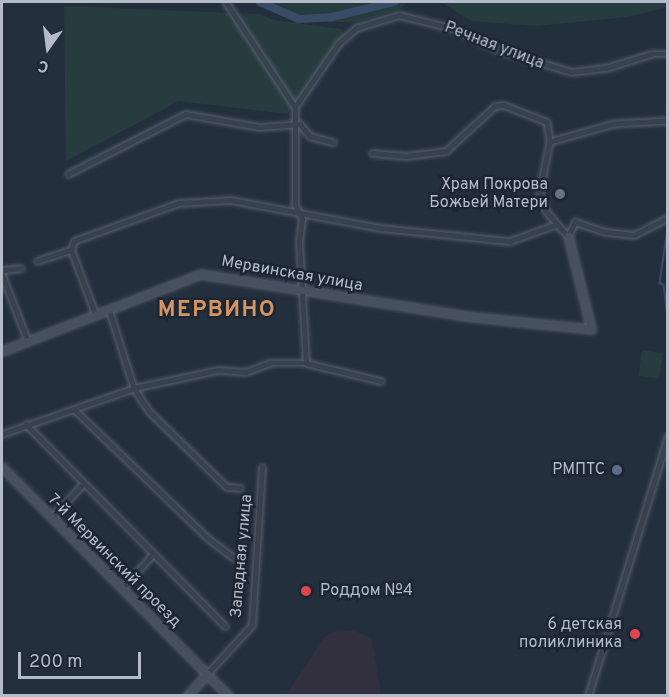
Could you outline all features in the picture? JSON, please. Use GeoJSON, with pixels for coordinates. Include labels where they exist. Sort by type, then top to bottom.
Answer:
{"type":"FeatureCollection","features":[{"type":"Feature","properties":{"kind":"street"},"geometry":{"type":"LineString","coordinates":[[226,2],[296,107]]}},
{"type":"Feature","properties":{"kind":"street","name":"Речная улица"},"geometry":{"type":"LineString","coordinates":[[306,363],[299,212],[295,205],[294,123],[296,107],[339,43],[356,28],[399,15],[455,29],[496,49],[571,72],[668,54]]}},
{"type":"Feature","properties":{"kind":"street"},"geometry":{"type":"LineString","coordinates":[[372,153],[406,156],[446,151],[495,106],[504,105],[547,122],[550,142],[540,191],[546,211],[555,225],[568,236],[575,222],[606,232],[633,235],[668,218]]}},
{"type":"Feature","properties":{"kind":"street"},"geometry":{"type":"LineString","coordinates":[[68,174],[186,114],[259,128],[294,123],[304,125],[310,136],[333,142]]}},
{"type":"Feature","properties":{"kind":"street"},"geometry":{"type":"LineString","coordinates":[[550,142],[614,124],[668,121]]}},
{"type":"Feature","properties":{"kind":"street"},"geometry":{"type":"LineString","coordinates":[[95,314],[71,250],[74,241],[179,203],[214,198],[381,228],[510,241],[555,225]]}},
{"type":"Feature","properties":{"kind":"street","name":"Мервинская улица"},"geometry":{"type":"LineString","coordinates":[[2,351],[201,274],[303,288],[473,317],[591,329],[568,236]]}},
{"type":"Feature","properties":{"kind":"street"},"geometry":{"type":"LineString","coordinates":[[37,261],[71,250]]}},
{"type":"Feature","properties":{"kind":"street"},"geometry":{"type":"LineString","coordinates":[[21,268],[2,272],[28,341]]}},
{"type":"Feature","properties":{"kind":"street"},"geometry":{"type":"LineString","coordinates":[[109,309],[134,388],[148,411],[227,487],[240,488]]}},
{"type":"Feature","properties":{"kind":"street"},"geometry":{"type":"LineString","coordinates":[[2,434],[134,388],[218,370],[246,372],[270,363],[306,363],[381,381]]}},
{"type":"Feature","properties":{"kind":"street"},"geometry":{"type":"LineString","coordinates":[[74,409],[209,539],[234,558]]}},
{"type":"Feature","properties":{"kind":"street"},"geometry":{"type":"LineString","coordinates":[[26,424],[225,626]]}},
{"type":"Feature","properties":{"kind":"street"},"geometry":{"type":"LineString","coordinates":[[588,696],[668,436]]}},
{"type":"Feature","properties":{"kind":"street","name":"7-й Мервинский проезд"},"geometry":{"type":"LineString","coordinates":[[2,467],[229,696]]}},
{"type":"Feature","properties":{"kind":"street","name":"Западная улица"},"geometry":{"type":"LineString","coordinates":[[188,696],[252,625],[262,467]]}},
{"type":"Feature","properties":{"kind":"street"},"geometry":{"type":"LineString","coordinates":[[52,517],[83,484]]}},
{"type":"Feature","properties":{"kind":"street"},"geometry":{"type":"LineString","coordinates":[[122,589],[153,554]]}},
{"type":"Feature","properties":{"kind":"shaded area"},"geometry":{"type":"Polygon","coordinates":[[[338,630],[355,631],[372,639],[381,695],[286,695],[324,637],[338,630]]]}},
{"type":"Feature","properties":{"kind":"green space"},"geometry":{"type":"Polygon","coordinates":[[[260,2],[407,2],[401,9],[357,22],[315,22],[282,15],[260,2]]]}},
{"type":"Feature","properties":{"kind":"green space"},"geometry":{"type":"Polygon","coordinates":[[[441,2],[667,2],[668,7],[627,17],[535,26],[471,21],[441,2]]]}},
{"type":"Feature","properties":{"kind":"green space"},"geometry":{"type":"Polygon","coordinates":[[[64,6],[259,14],[274,20],[341,29],[344,34],[287,114],[179,101],[66,161],[64,6]]]}},
{"type":"Feature","properties":{"kind":"green space"},"geometry":{"type":"Polygon","coordinates":[[[642,350],[663,353],[659,379],[638,376],[642,350]]]}},
{"type":"Feature","properties":{"kind":"waterway"},"geometry":{"type":"LineString","coordinates":[[260,2],[299,19],[332,17],[394,2]]}},
{"type":"Feature","properties":{"kind":"waterway"},"geometry":{"type":"LineString","coordinates":[[668,229],[660,283],[664,285],[668,318]]}},
{"type":"Feature","properties":{"kind":"place","name":"Храм Покрова Божьей Матери"},"geometry":{"type":"Point","coordinates":[560,194]}},
{"type":"Feature","properties":{"kind":"place","name":"РМПТС"},"geometry":{"type":"Point","coordinates":[617,470]}},
{"type":"Feature","properties":{"kind":"place","name":"Роддом №4"},"geometry":{"type":"Point","coordinates":[306,591]}},
{"type":"Feature","properties":{"kind":"place","name":"6 детская поликлиника"},"geometry":{"type":"Point","coordinates":[635,634]}},
{"type":"Feature","properties":{"kind":"district","name":"МЕРВИНО"},"geometry":{"type":"Point","coordinates":[217,311]}}]}
